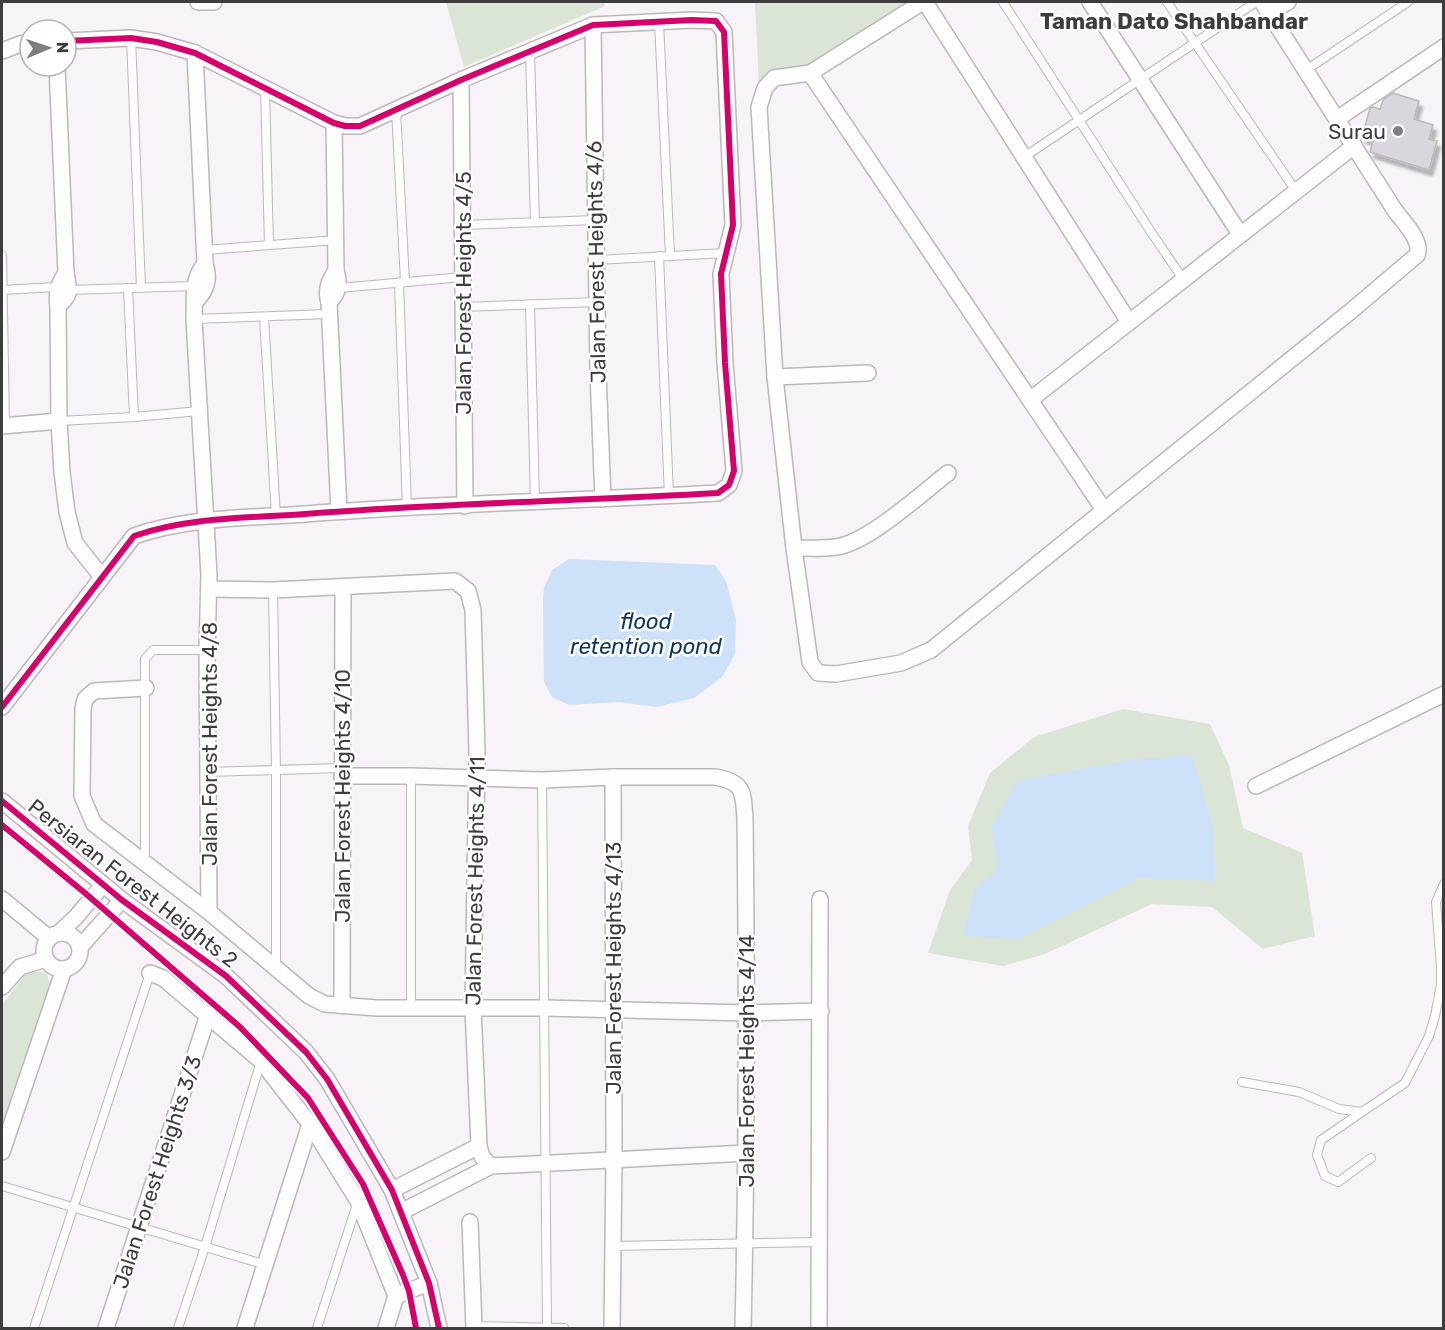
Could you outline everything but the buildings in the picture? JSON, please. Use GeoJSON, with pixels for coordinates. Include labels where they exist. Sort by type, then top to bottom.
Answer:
{"type":"FeatureCollection","features":[{"type":"Feature","properties":{"kind":"street"},"geometry":{"type":"LineString","coordinates":[[198,2],[214,2]]}},
{"type":"Feature","properties":{"kind":"street"},"geometry":{"type":"LineString","coordinates":[[1129,321],[924,2],[810,73],[774,78],[765,88],[759,107],[775,377],[794,548],[810,662],[818,673],[836,674],[901,663],[931,650],[1352,311],[1417,255],[1420,249],[1418,243],[1266,7],[1286,2]]}},
{"type":"Feature","properties":{"kind":"street"},"geometry":{"type":"LineString","coordinates":[[1090,2],[1240,234]]}},
{"type":"Feature","properties":{"kind":"street"},"geometry":{"type":"LineString","coordinates":[[2,707],[134,536],[206,521],[339,511],[718,493],[729,485],[734,471],[725,363],[721,274],[733,225],[730,148],[723,32],[716,21],[593,26],[461,80],[360,126],[334,123],[195,53],[157,42],[131,38],[78,40]]}},
{"type":"Feature","properties":{"kind":"street","name":"Jalan Forest Heights 4/6"},"geometry":{"type":"LineString","coordinates":[[593,26],[596,260],[603,499]]}},
{"type":"Feature","properties":{"kind":"street"},"geometry":{"type":"LineString","coordinates":[[2,51],[18,46]]}},
{"type":"Feature","properties":{"kind":"street"},"geometry":{"type":"LineString","coordinates":[[1337,119],[1443,47]]}},
{"type":"Feature","properties":{"kind":"street"},"geometry":{"type":"LineString","coordinates":[[195,53],[205,256],[209,277],[205,289],[195,302]]}},
{"type":"Feature","properties":{"kind":"street"},"geometry":{"type":"LineString","coordinates":[[810,73],[1104,510]]}},
{"type":"Feature","properties":{"kind":"street"},"geometry":{"type":"LineString","coordinates":[[58,78],[66,273],[58,306],[62,472],[66,512],[75,543],[102,577]]}},
{"type":"Feature","properties":{"kind":"street","name":"Jalan Forest Heights 4/5"},"geometry":{"type":"LineString","coordinates":[[461,80],[465,506]]}},
{"type":"Feature","properties":{"kind":"street"},"geometry":{"type":"LineString","coordinates":[[329,309],[339,288],[336,270],[334,123]]}},
{"type":"Feature","properties":{"kind":"street"},"geometry":{"type":"LineString","coordinates":[[1030,400],[1354,146]]}},
{"type":"Feature","properties":{"kind":"street"},"geometry":{"type":"LineString","coordinates":[[194,286],[205,256]]}},
{"type":"Feature","properties":{"kind":"street"},"geometry":{"type":"LineString","coordinates":[[336,270],[327,289],[339,511]]}},
{"type":"Feature","properties":{"kind":"street","name":"Jalan Forest Heights 4/8"},"geometry":{"type":"LineString","coordinates":[[194,286],[209,582],[207,650],[209,912]]}},
{"type":"Feature","properties":{"kind":"street"},"geometry":{"type":"LineString","coordinates":[[775,377],[868,374]]}},
{"type":"Feature","properties":{"kind":"street"},"geometry":{"type":"LineString","coordinates":[[3,426],[59,421]]}},
{"type":"Feature","properties":{"kind":"street"},"geometry":{"type":"LineString","coordinates":[[794,548],[837,547],[854,542],[880,525],[948,472]]}},
{"type":"Feature","properties":{"kind":"street","name":"Jalan Forest Heights 4/11"},"geometry":{"type":"LineString","coordinates":[[343,587],[455,581],[468,591],[473,610],[476,777],[473,1008],[479,1146],[483,1157],[491,1166]]}},
{"type":"Feature","properties":{"kind":"street"},"geometry":{"type":"LineString","coordinates":[[209,582],[273,591],[343,587]]}},
{"type":"Feature","properties":{"kind":"street","name":"Jalan Forest Heights 4/10"},"geometry":{"type":"LineString","coordinates":[[342,1005],[343,587]]}},
{"type":"Feature","properties":{"kind":"street"},"geometry":{"type":"LineString","coordinates":[[146,688],[94,691],[85,699],[82,796],[94,824],[209,912],[309,996],[325,1004],[411,1009],[544,1008],[747,1013],[820,1011]]}},
{"type":"Feature","properties":{"kind":"street"},"geometry":{"type":"LineString","coordinates":[[1256,786],[1443,693]]}},
{"type":"Feature","properties":{"kind":"street"},"geometry":{"type":"LineString","coordinates":[[342,772],[543,780],[613,777]]}},
{"type":"Feature","properties":{"kind":"street","name":"Jalan Forest Heights 4/14"},"geometry":{"type":"LineString","coordinates":[[613,777],[715,777],[730,780],[743,793],[747,1013],[743,1329]]}},
{"type":"Feature","properties":{"kind":"street","name":"Jalan Forest Heights 4/13"},"geometry":{"type":"LineString","coordinates":[[612,1329],[613,777]]}},
{"type":"Feature","properties":{"kind":"street","name":"Persiaran Forest Heights 2"},"geometry":{"type":"LineString","coordinates":[[2,801],[122,900],[226,976],[306,1052],[327,1079],[392,1190],[429,1283],[439,1329]]}},
{"type":"Feature","properties":{"kind":"street"},"geometry":{"type":"LineString","coordinates":[[103,885],[75,918],[54,935],[44,948],[46,959],[54,967],[64,969],[75,964],[80,947],[122,900]]}},
{"type":"Feature","properties":{"kind":"street"},"geometry":{"type":"LineString","coordinates":[[2,899],[54,935],[70,934],[80,947]]}},
{"type":"Feature","properties":{"kind":"street"},"geometry":{"type":"LineString","coordinates":[[819,1329],[820,899]]}},
{"type":"Feature","properties":{"kind":"street"},"geometry":{"type":"LineString","coordinates":[[2,987],[20,967],[46,959]]}},
{"type":"Feature","properties":{"kind":"street"},"geometry":{"type":"LineString","coordinates":[[2,1152],[64,969]]}},
{"type":"Feature","properties":{"kind":"street"},"geometry":{"type":"LineString","coordinates":[[150,973],[163,978],[261,1061],[310,1124],[358,1201],[396,1296],[386,1329]]}},
{"type":"Feature","properties":{"kind":"street","name":"Jalan Forest Heights 3/3"},"geometry":{"type":"LineString","coordinates":[[106,1329],[208,1016]]}},
{"type":"Feature","properties":{"kind":"street"},"geometry":{"type":"LineString","coordinates":[[245,1329],[310,1124]]}},
{"type":"Feature","properties":{"kind":"street"},"geometry":{"type":"LineString","coordinates":[[392,1190],[479,1146]]}},
{"type":"Feature","properties":{"kind":"street"},"geometry":{"type":"LineString","coordinates":[[401,1212],[491,1166],[747,1152]]}},
{"type":"Feature","properties":{"kind":"street"},"geometry":{"type":"LineString","coordinates":[[470,1222],[474,1327]]}},
{"type":"Feature","properties":{"kind":"street"},"geometry":{"type":"LineString","coordinates":[[396,1296],[429,1283]]}},
{"type":"Feature","properties":{"kind":"lane"},"geometry":{"type":"LineString","coordinates":[[1003,2],[1183,279]]}},
{"type":"Feature","properties":{"kind":"lane"},"geometry":{"type":"LineString","coordinates":[[1167,2],[1296,191]]}},
{"type":"Feature","properties":{"kind":"lane"},"geometry":{"type":"LineString","coordinates":[[1024,157],[1256,2]]}},
{"type":"Feature","properties":{"kind":"lane"},"geometry":{"type":"LineString","coordinates":[[1306,70],[1408,2]]}},
{"type":"Feature","properties":{"kind":"lane"},"geometry":{"type":"LineString","coordinates":[[659,22],[670,256]]}},
{"type":"Feature","properties":{"kind":"lane"},"geometry":{"type":"LineString","coordinates":[[131,38],[141,288]]}},
{"type":"Feature","properties":{"kind":"lane"},"geometry":{"type":"LineString","coordinates":[[530,52],[535,222]]}},
{"type":"Feature","properties":{"kind":"lane"},"geometry":{"type":"LineString","coordinates":[[265,88],[269,245]]}},
{"type":"Feature","properties":{"kind":"lane"},"geometry":{"type":"LineString","coordinates":[[396,110],[407,508]]}},
{"type":"Feature","properties":{"kind":"lane"},"geometry":{"type":"LineString","coordinates":[[462,225],[596,220]]}},
{"type":"Feature","properties":{"kind":"lane"},"geometry":{"type":"LineString","coordinates":[[205,256],[269,245],[337,240]]}},
{"type":"Feature","properties":{"kind":"lane"},"geometry":{"type":"LineString","coordinates":[[596,260],[726,253]]}},
{"type":"Feature","properties":{"kind":"lane"},"geometry":{"type":"LineString","coordinates":[[2,255],[3,426]]}},
{"type":"Feature","properties":{"kind":"lane"},"geometry":{"type":"LineString","coordinates":[[659,256],[669,496]]}},
{"type":"Feature","properties":{"kind":"lane"},"geometry":{"type":"LineString","coordinates":[[339,288],[463,277]]}},
{"type":"Feature","properties":{"kind":"lane"},"geometry":{"type":"LineString","coordinates":[[2,290],[194,286]]}},
{"type":"Feature","properties":{"kind":"lane"},"geometry":{"type":"LineString","coordinates":[[128,288],[134,417]]}},
{"type":"Feature","properties":{"kind":"lane"},"geometry":{"type":"LineString","coordinates":[[463,307],[597,302]]}},
{"type":"Feature","properties":{"kind":"lane"},"geometry":{"type":"LineString","coordinates":[[530,304],[535,502]]}},
{"type":"Feature","properties":{"kind":"lane"},"geometry":{"type":"LineString","coordinates":[[194,319],[264,317],[329,309]]}},
{"type":"Feature","properties":{"kind":"lane"},"geometry":{"type":"LineString","coordinates":[[264,317],[276,516]]}},
{"type":"Feature","properties":{"kind":"lane"},"geometry":{"type":"LineString","coordinates":[[59,421],[200,411]]}},
{"type":"Feature","properties":{"kind":"lane"},"geometry":{"type":"LineString","coordinates":[[273,591],[276,969]]}},
{"type":"Feature","properties":{"kind":"lane"},"geometry":{"type":"LineString","coordinates":[[145,864],[145,659],[153,650],[207,650]]}},
{"type":"Feature","properties":{"kind":"lane"},"geometry":{"type":"LineString","coordinates":[[208,772],[276,770],[342,772]]}},
{"type":"Feature","properties":{"kind":"lane"},"geometry":{"type":"LineString","coordinates":[[411,776],[411,1009]]}},
{"type":"Feature","properties":{"kind":"lane"},"geometry":{"type":"LineString","coordinates":[[543,780],[547,1328]]}},
{"type":"Feature","properties":{"kind":"lane"},"geometry":{"type":"LineString","coordinates":[[1371,1158],[1338,1182],[1325,1176],[1317,1155],[1321,1140],[1405,1083],[1429,1036],[1441,985],[1442,967],[1436,902],[1443,884]]}},
{"type":"Feature","properties":{"kind":"lane"},"geometry":{"type":"LineString","coordinates":[[34,1329],[150,973]]}},
{"type":"Feature","properties":{"kind":"lane"},"geometry":{"type":"LineString","coordinates":[[178,1329],[261,1061]]}},
{"type":"Feature","properties":{"kind":"lane"},"geometry":{"type":"LineString","coordinates":[[1242,1082],[1299,1092],[1339,1109],[1362,1112]]}},
{"type":"Feature","properties":{"kind":"lane"},"geometry":{"type":"LineString","coordinates":[[2,1186],[266,1265]]}},
{"type":"Feature","properties":{"kind":"lane"},"geometry":{"type":"LineString","coordinates":[[316,1329],[358,1201]]}},
{"type":"Feature","properties":{"kind":"lane"},"geometry":{"type":"LineString","coordinates":[[613,1245],[745,1245],[820,1242]]}},
{"type":"Feature","properties":{"kind":"lane"},"geometry":{"type":"LineString","coordinates":[[474,1327],[564,1329]]}},
{"type":"Feature","properties":{"kind":"green space"},"geometry":{"type":"Polygon","coordinates":[[[446,2],[604,2],[605,6],[464,67],[446,2]]]}},
{"type":"Feature","properties":{"kind":"green space"},"geometry":{"type":"Polygon","coordinates":[[[755,2],[908,2],[808,67],[759,85],[755,2]]]}},
{"type":"Feature","properties":{"kind":"green space"},"geometry":{"type":"Polygon","coordinates":[[[1123,709],[1210,724],[1229,765],[1243,828],[1302,853],[1315,936],[1263,949],[1212,907],[1152,904],[1045,954],[1003,966],[928,953],[950,890],[972,860],[968,826],[990,773],[1034,737],[1123,709]]]}},
{"type":"Feature","properties":{"kind":"green space"},"geometry":{"type":"Polygon","coordinates":[[[27,972],[46,972],[51,986],[2,1148],[2,1005],[27,972]]]}},
{"type":"Feature","properties":{"kind":"water","name":"flood retention pond"},"geometry":{"type":"Polygon","coordinates":[[[569,559],[715,565],[726,581],[736,620],[735,654],[722,677],[694,698],[656,707],[619,702],[569,705],[552,697],[544,682],[544,588],[552,570],[569,559]]]}},
{"type":"Feature","properties":{"kind":"water"},"geometry":{"type":"Polygon","coordinates":[[[1192,755],[1214,832],[1215,881],[1139,878],[1015,940],[963,935],[974,891],[998,867],[991,827],[1017,781],[1130,760],[1192,755]]]}},
{"type":"Feature","properties":{"kind":"cycle path"},"geometry":{"type":"LineString","coordinates":[[2,707],[134,536],[176,525],[241,518],[408,507],[718,493],[729,485],[734,471],[725,363],[721,274],[733,225],[724,32],[716,21],[593,25],[461,80],[360,126],[334,123],[195,53],[157,42],[131,38],[78,40]]}},
{"type":"Feature","properties":{"kind":"cycle path"},"geometry":{"type":"LineString","coordinates":[[2,801],[122,900],[226,976],[306,1052],[327,1079],[392,1190],[429,1283],[439,1328]]}},
{"type":"Feature","properties":{"kind":"cycle path"},"geometry":{"type":"LineString","coordinates":[[2,825],[85,893],[240,1027],[308,1098],[363,1184],[409,1291],[416,1328]]}},
{"type":"Feature","properties":{"kind":"place","name":"Surau"},"geometry":{"type":"Point","coordinates":[1398,131]}},
{"type":"Feature","properties":{"kind":"district","name":"Taman Dato Shahbandar"},"geometry":{"type":"Point","coordinates":[1174,21]}}]}
